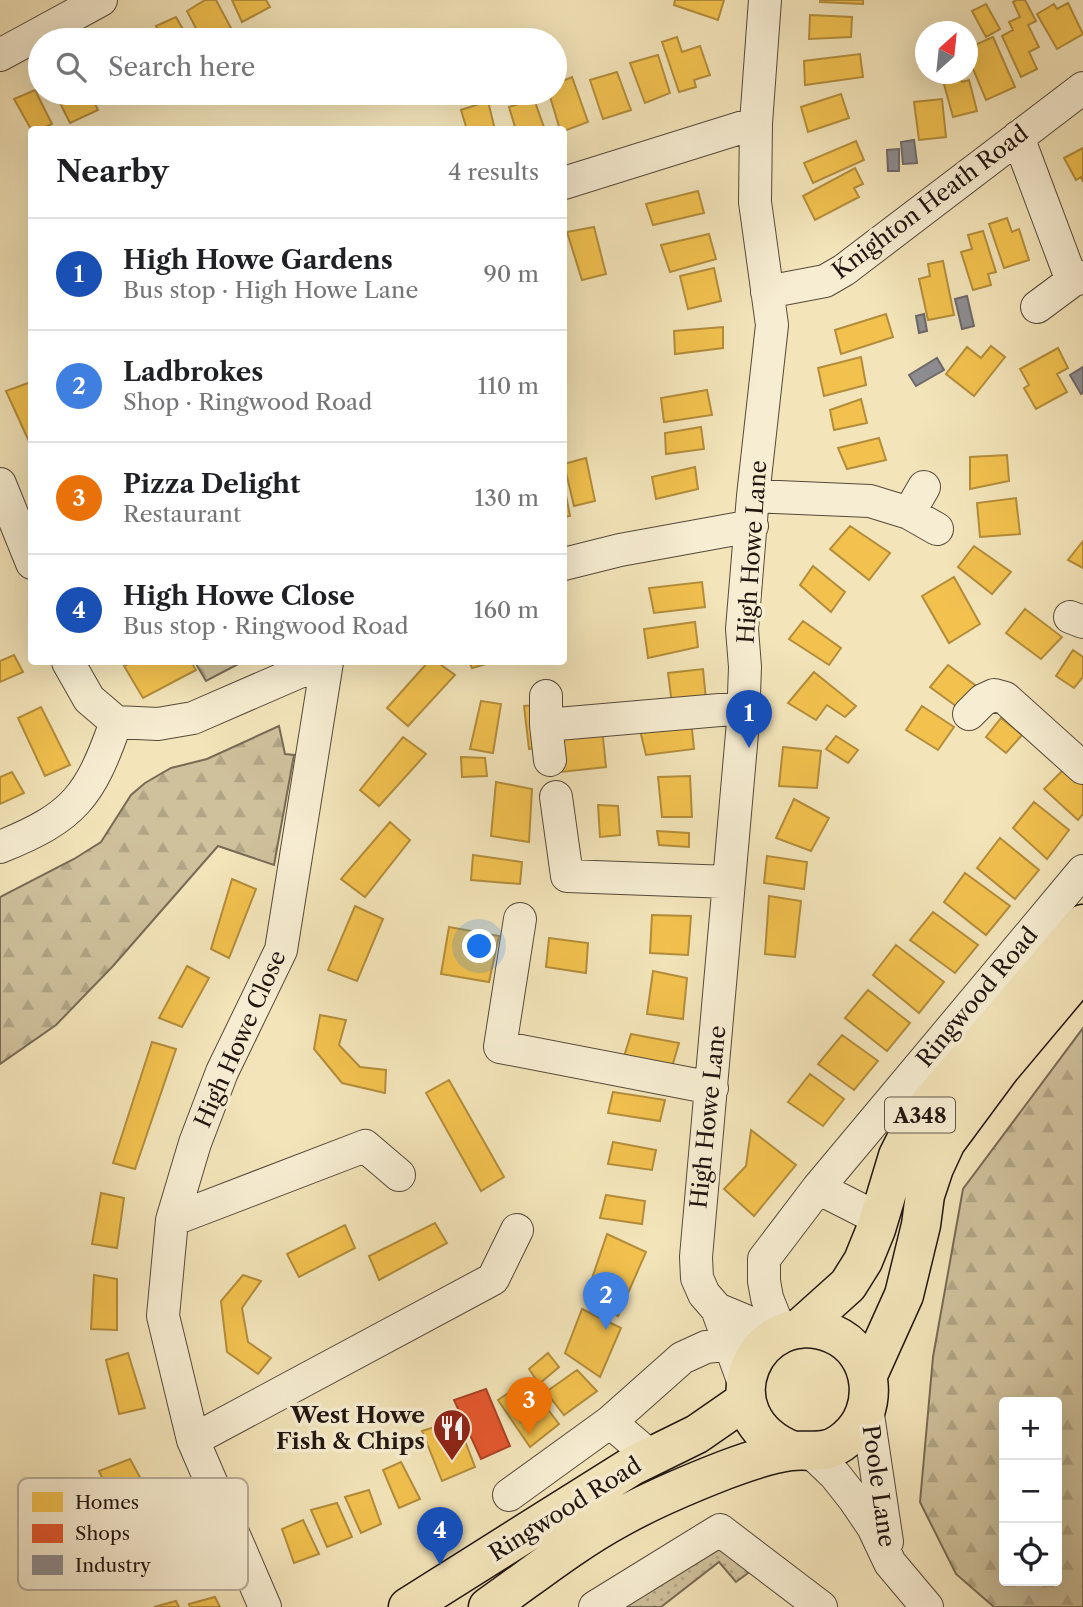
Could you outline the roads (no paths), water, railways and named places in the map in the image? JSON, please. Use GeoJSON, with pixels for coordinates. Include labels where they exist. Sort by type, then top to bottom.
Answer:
{"type":"FeatureCollection","features":[{"type":"Feature","properties":{"kind":"highway","name":"Ringwood Road"},"geometry":{"type":"LineString","coordinates":[[788,1330],[848,1285],[863,1261],[898,1156],[916,1120],[1083,924]]}},
{"type":"Feature","properties":{"kind":"highway","name":"A348"},"geometry":{"type":"LineString","coordinates":[[868,1392],[904,1295],[925,1195],[933,1168],[946,1142],[1000,1069],[1083,970]]}},
{"type":"Feature","properties":{"kind":"highway"},"geometry":{"type":"LineString","coordinates":[[817,1329],[834,1334],[861,1358],[868,1392],[859,1425],[846,1439],[830,1449],[802,1452],[776,1444],[762,1433],[751,1418],[746,1393],[749,1369],[757,1354],[770,1341],[788,1330],[817,1329]]}},
{"type":"Feature","properties":{"kind":"highway","name":"Ringwood Road"},"geometry":{"type":"LineString","coordinates":[[408,1607],[650,1456],[697,1434],[746,1393]]}},
{"type":"Feature","properties":{"kind":"highway","name":"Ringwood Road"},"geometry":{"type":"LineString","coordinates":[[488,1607],[568,1551],[638,1508],[756,1459],[802,1452]]}},
{"type":"Feature","properties":{"kind":"street"},"geometry":{"type":"LineString","coordinates":[[31,28],[49,12],[102,0]]}},
{"type":"Feature","properties":{"kind":"street","name":"High Howe Lane"},"geometry":{"type":"LineString","coordinates":[[746,1393],[732,1344],[717,1309],[704,1294],[697,1278],[696,1257],[743,708],[746,667],[742,629],[772,325],[755,202],[756,122],[765,0]]}},
{"type":"Feature","properties":{"kind":"street"},"geometry":{"type":"LineString","coordinates":[[0,55],[28,30]]}},
{"type":"Feature","properties":{"kind":"street","name":"Knighton Heath Road"},"geometry":{"type":"LineString","coordinates":[[766,292],[825,281],[844,270],[1083,88]]}},
{"type":"Feature","properties":{"kind":"street"},"geometry":{"type":"LineString","coordinates":[[567,182],[756,122]]}},
{"type":"Feature","properties":{"kind":"street"},"geometry":{"type":"LineString","coordinates":[[1018,137],[1078,279],[1037,307]]}},
{"type":"Feature","properties":{"kind":"street"},"geometry":{"type":"LineString","coordinates":[[0,484],[8,525],[28,556]]}},
{"type":"Feature","properties":{"kind":"street"},"geometry":{"type":"LineString","coordinates":[[567,563],[620,551],[752,511],[870,500],[917,500],[937,529]]}},
{"type":"Feature","properties":{"kind":"street"},"geometry":{"type":"LineString","coordinates":[[70,665],[89,699],[116,722],[158,724],[193,718],[318,665]]}},
{"type":"Feature","properties":{"kind":"street","name":"High Howe Close"},"geometry":{"type":"LineString","coordinates":[[209,1478],[192,1440],[163,1316],[172,1220],[195,1143],[222,1072],[282,950],[325,665]]}},
{"type":"Feature","properties":{"kind":"street"},"geometry":{"type":"LineString","coordinates":[[969,714],[983,700],[994,695],[1005,698],[1083,768]]}},
{"type":"Feature","properties":{"kind":"street"},"geometry":{"type":"LineString","coordinates":[[550,760],[546,710],[743,708]]}},
{"type":"Feature","properties":{"kind":"street"},"geometry":{"type":"LineString","coordinates":[[0,847],[36,832],[71,808],[88,788],[102,761],[116,722]]}},
{"type":"Feature","properties":{"kind":"street"},"geometry":{"type":"LineString","coordinates":[[556,797],[567,876],[729,881]]}},
{"type":"Feature","properties":{"kind":"street","name":"Ringwood Road"},"geometry":{"type":"LineString","coordinates":[[788,1330],[767,1298],[764,1259],[818,1188],[1083,871]]}},
{"type":"Feature","properties":{"kind":"street"},"geometry":{"type":"LineString","coordinates":[[520,919],[500,1047],[712,1088]]}},
{"type":"Feature","properties":{"kind":"street"},"geometry":{"type":"LineString","coordinates":[[172,1220],[365,1146],[398,1175]]}},
{"type":"Feature","properties":{"kind":"street"},"geometry":{"type":"LineString","coordinates":[[818,1188],[879,1219]]}},
{"type":"Feature","properties":{"kind":"street"},"geometry":{"type":"LineString","coordinates":[[192,1440],[493,1279],[517,1230]]}},
{"type":"Feature","properties":{"kind":"street"},"geometry":{"type":"LineString","coordinates":[[717,1309],[753,1324],[788,1330]]}},
{"type":"Feature","properties":{"kind":"street","name":"Ringwood Road"},"geometry":{"type":"LineString","coordinates":[[509,1496],[610,1422],[682,1358],[706,1347],[732,1344]]}},
{"type":"Feature","properties":{"kind":"street","name":"Poole Lane"},"geometry":{"type":"LineString","coordinates":[[868,1392],[890,1563]]}},
{"type":"Feature","properties":{"kind":"street","name":"Ringwood Road"},"geometry":{"type":"LineString","coordinates":[[610,1422],[650,1456]]}},
{"type":"Feature","properties":{"kind":"street","name":"Poole Lane"},"geometry":{"type":"LineString","coordinates":[[802,1452],[835,1475],[873,1527],[890,1563],[927,1607]]}},
{"type":"Feature","properties":{"kind":"street"},"geometry":{"type":"LineString","coordinates":[[595,1607],[720,1530],[821,1607]]}},
{"type":"Feature","properties":{"kind":"street","name":"High Howe Close"},"geometry":{"type":"LineString","coordinates":[[248,1568],[265,1607]]}},
{"type":"Feature","properties":{"kind":"place","name":"High Howe Gardens"},"geometry":{"type":"Point","coordinates":[749,748]}},
{"type":"Feature","properties":{"kind":"place","name":"Ladbrokes"},"geometry":{"type":"Point","coordinates":[606,1330]}},
{"type":"Feature","properties":{"kind":"place","name":"Pizza Delight"},"geometry":{"type":"Point","coordinates":[529,1435]}},
{"type":"Feature","properties":{"kind":"place","name":"West Howe Fish & Chips"},"geometry":{"type":"Point","coordinates":[452,1462]}},
{"type":"Feature","properties":{"kind":"place","name":"High Howe Close"},"geometry":{"type":"Point","coordinates":[440,1565]}}]}
